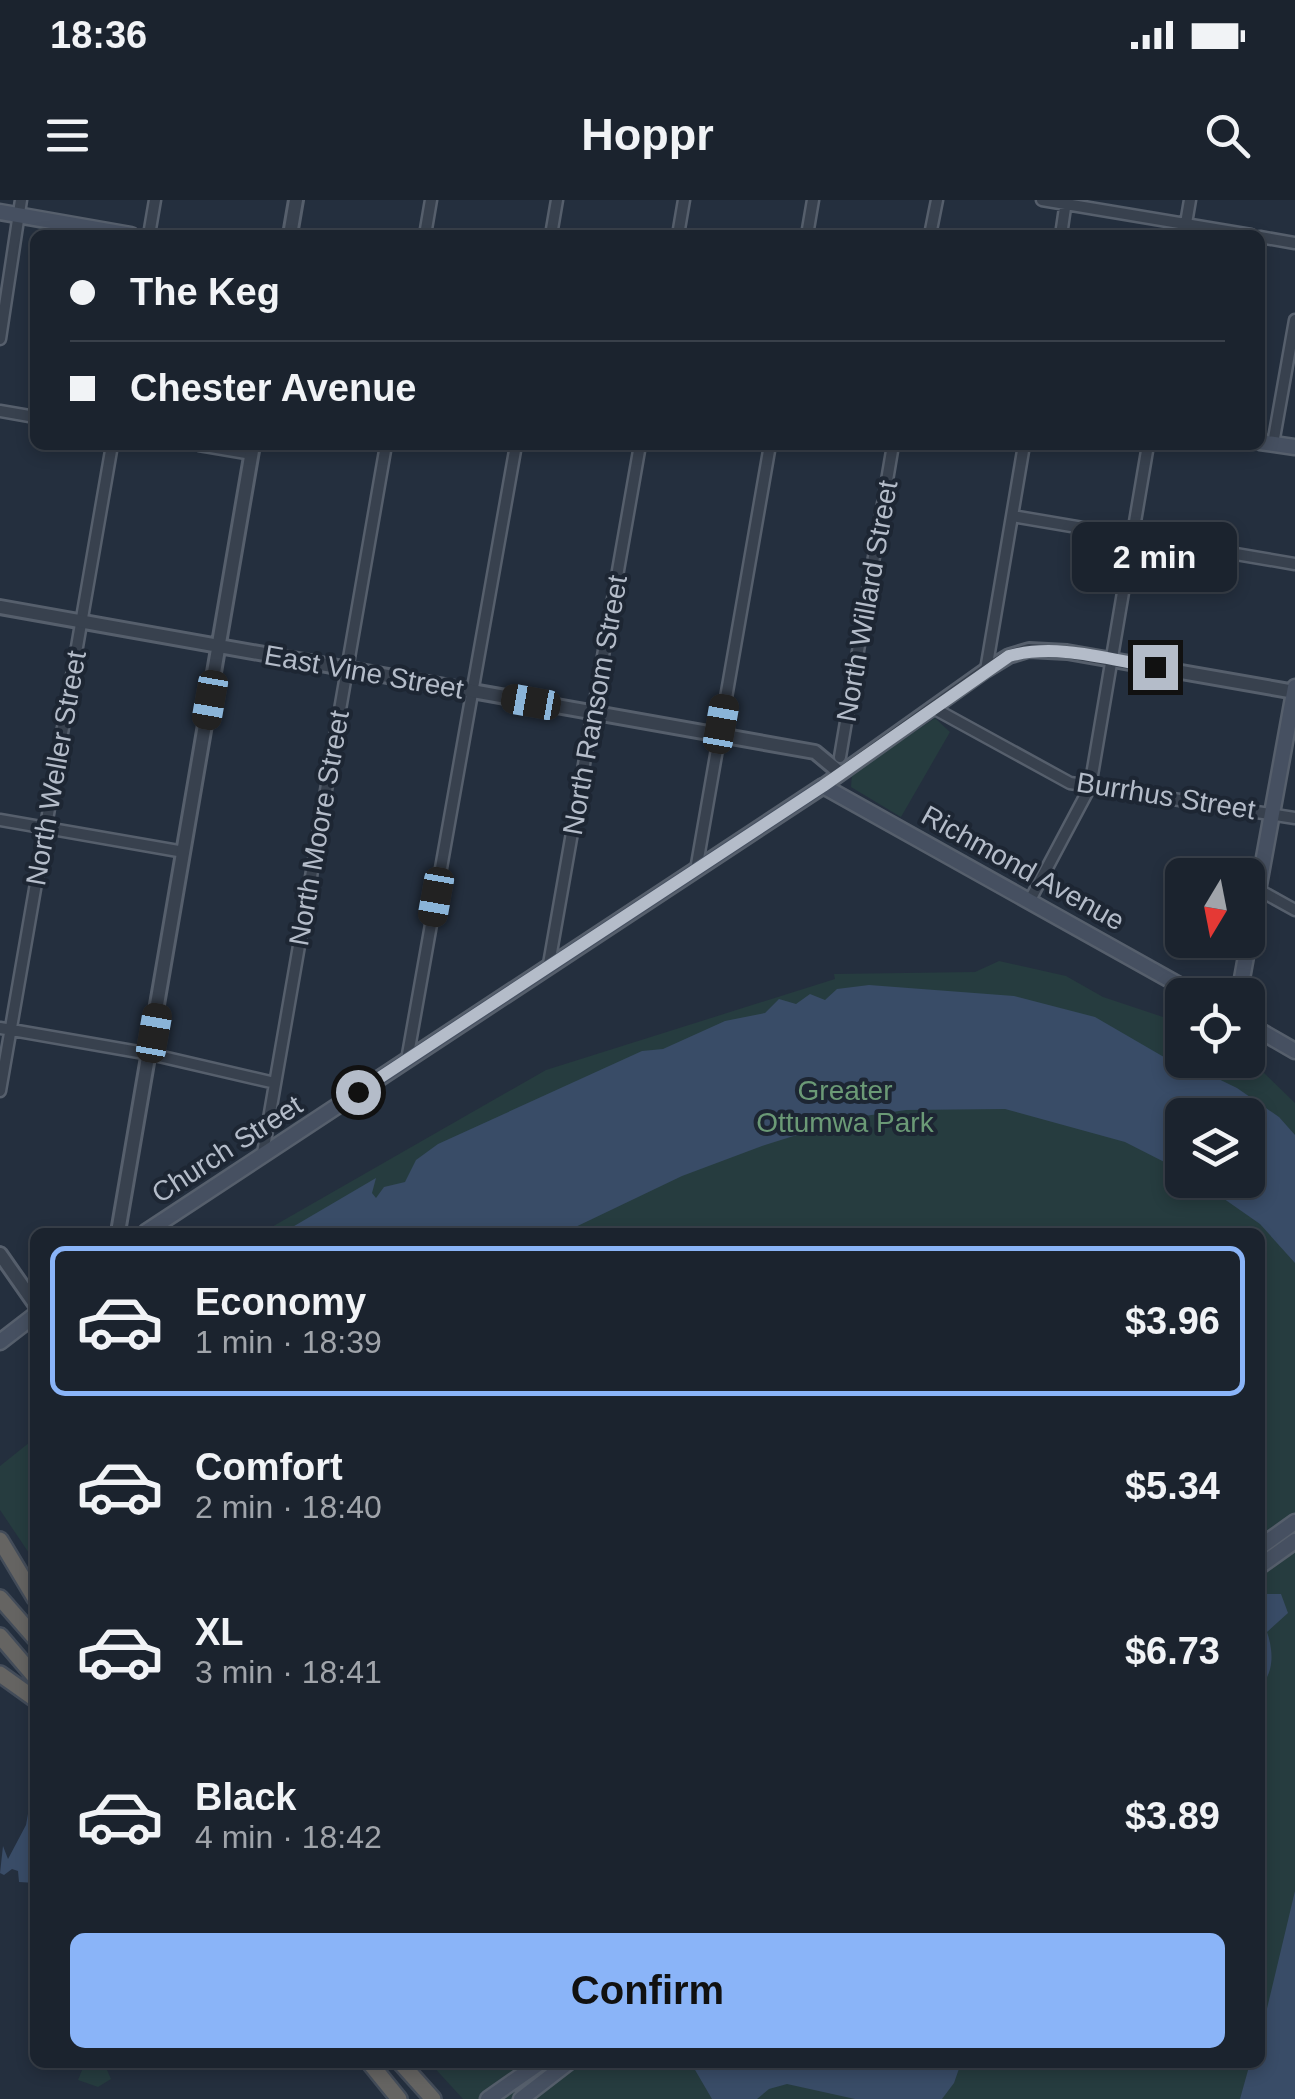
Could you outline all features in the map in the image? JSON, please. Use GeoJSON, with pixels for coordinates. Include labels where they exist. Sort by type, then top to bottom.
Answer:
{"type":"FeatureCollection","features":[{"type":"Feature","properties":{"kind":"highway"},"geometry":{"type":"LineString","coordinates":[[0,1540],[30,1590]]}},
{"type":"Feature","properties":{"kind":"highway"},"geometry":{"type":"LineString","coordinates":[[0,1598],[30,1632]]}},
{"type":"Feature","properties":{"kind":"highway"},"geometry":{"type":"LineString","coordinates":[[0,1636],[30,1671]]}},
{"type":"Feature","properties":{"kind":"highway"},"geometry":{"type":"LineString","coordinates":[[0,1674],[30,1695]]}},
{"type":"Feature","properties":{"kind":"highway"},"geometry":{"type":"LineString","coordinates":[[374,2068],[399,2099]]}},
{"type":"Feature","properties":{"kind":"highway"},"geometry":{"type":"LineString","coordinates":[[405,2068],[433,2099]]}},
{"type":"Feature","properties":{"kind":"main road"},"geometry":{"type":"LineString","coordinates":[[0,212],[19,208],[110,230]]}},
{"type":"Feature","properties":{"kind":"main road"},"geometry":{"type":"LineString","coordinates":[[1267,443],[1295,447]]}},
{"type":"Feature","properties":{"kind":"main road"},"geometry":{"type":"LineString","coordinates":[[1264,858],[1295,690]]}},
{"type":"Feature","properties":{"kind":"main road","name":"Church Street"},"geometry":{"type":"LineString","coordinates":[[152,1228],[823,786]]}},
{"type":"Feature","properties":{"kind":"main road","name":"Richmond Avenue"},"geometry":{"type":"LineString","coordinates":[[823,786],[1167,978]]}},
{"type":"Feature","properties":{"kind":"main road"},"geometry":{"type":"LineString","coordinates":[[1265,1034],[1295,1051]]}},
{"type":"Feature","properties":{"kind":"main road"},"geometry":{"type":"LineString","coordinates":[[0,1342],[30,1319]]}},
{"type":"Feature","properties":{"kind":"main road"},"geometry":{"type":"LineString","coordinates":[[1265,1543],[1295,1522]]}},
{"type":"Feature","properties":{"kind":"main road"},"geometry":{"type":"LineString","coordinates":[[1265,1562],[1295,1541]]}},
{"type":"Feature","properties":{"kind":"main road"},"geometry":{"type":"LineString","coordinates":[[488,2099],[532,2068]]}},
{"type":"Feature","properties":{"kind":"main road"},"geometry":{"type":"LineString","coordinates":[[521,2099],[561,2068]]}},
{"type":"Feature","properties":{"kind":"street"},"geometry":{"type":"LineString","coordinates":[[150,230],[155,200]]}},
{"type":"Feature","properties":{"kind":"street"},"geometry":{"type":"LineString","coordinates":[[291,230],[296,200]]}},
{"type":"Feature","properties":{"kind":"street"},"geometry":{"type":"LineString","coordinates":[[425,230],[431,200]]}},
{"type":"Feature","properties":{"kind":"street"},"geometry":{"type":"LineString","coordinates":[[552,230],[557,200]]}},
{"type":"Feature","properties":{"kind":"street"},"geometry":{"type":"LineString","coordinates":[[679,230],[684,200]]}},
{"type":"Feature","properties":{"kind":"street"},"geometry":{"type":"LineString","coordinates":[[808,230],[813,200]]}},
{"type":"Feature","properties":{"kind":"street"},"geometry":{"type":"LineString","coordinates":[[931,230],[936,200]]}},
{"type":"Feature","properties":{"kind":"street"},"geometry":{"type":"LineString","coordinates":[[1042,200],[1185,229],[1190,200]]}},
{"type":"Feature","properties":{"kind":"street"},"geometry":{"type":"LineString","coordinates":[[1061,230],[1066,202]]}},
{"type":"Feature","properties":{"kind":"street"},"geometry":{"type":"LineString","coordinates":[[0,339],[19,208]]}},
{"type":"Feature","properties":{"kind":"street"},"geometry":{"type":"LineString","coordinates":[[1265,237],[1295,243]]}},
{"type":"Feature","properties":{"kind":"street"},"geometry":{"type":"LineString","coordinates":[[1267,443],[1295,320]]}},
{"type":"Feature","properties":{"kind":"street"},"geometry":{"type":"LineString","coordinates":[[0,411],[30,416]]}},
{"type":"Feature","properties":{"kind":"street","name":"North Weller Street"},"geometry":{"type":"LineString","coordinates":[[0,1091],[5,1028],[46,828],[111,450]]}},
{"type":"Feature","properties":{"kind":"street"},"geometry":{"type":"LineString","coordinates":[[119,1228],[252,450]]}},
{"type":"Feature","properties":{"kind":"street","name":"North Moore Street"},"geometry":{"type":"LineString","coordinates":[[264,1152],[385,450]]}},
{"type":"Feature","properties":{"kind":"street"},"geometry":{"type":"LineString","coordinates":[[406,1060],[515,450]]}},
{"type":"Feature","properties":{"kind":"street","name":"North Ransom Street"},"geometry":{"type":"LineString","coordinates":[[549,964],[639,450]]}},
{"type":"Feature","properties":{"kind":"street"},"geometry":{"type":"LineString","coordinates":[[696,870],[769,450]]}},
{"type":"Feature","properties":{"kind":"street","name":"North Willard Street"},"geometry":{"type":"LineString","coordinates":[[840,764],[893,450]]}},
{"type":"Feature","properties":{"kind":"street"},"geometry":{"type":"LineString","coordinates":[[986,670],[1023,450]]}},
{"type":"Feature","properties":{"kind":"street"},"geometry":{"type":"LineString","coordinates":[[1030,900],[1090,787],[1147,450]]}},
{"type":"Feature","properties":{"kind":"street"},"geometry":{"type":"LineString","coordinates":[[1012,516],[1295,564]]}},
{"type":"Feature","properties":{"kind":"street","name":"East Vine Street"},"geometry":{"type":"LineString","coordinates":[[0,608],[816,752],[840,764]]}},
{"type":"Feature","properties":{"kind":"street","name":"Church Street"},"geometry":{"type":"LineString","coordinates":[[823,786],[840,764],[935,709],[1009,656],[1029,650],[1110,659],[1295,690]]}},
{"type":"Feature","properties":{"kind":"street","name":"Burrhus Street"},"geometry":{"type":"LineString","coordinates":[[935,709],[1052,774],[1090,787],[1295,818]]}},
{"type":"Feature","properties":{"kind":"street"},"geometry":{"type":"LineString","coordinates":[[0,820],[184,852]]}},
{"type":"Feature","properties":{"kind":"street"},"geometry":{"type":"LineString","coordinates":[[1265,894],[1295,910]]}},
{"type":"Feature","properties":{"kind":"street"},"geometry":{"type":"LineString","coordinates":[[5,1028],[150,1054],[275,1083]]}},
{"type":"Feature","properties":{"kind":"street"},"geometry":{"type":"LineString","coordinates":[[0,1254],[30,1297]]}},
{"type":"Feature","properties":{"kind":"green space"},"geometry":{"type":"Polygon","coordinates":[[[935,718],[950,732],[901,817],[851,787],[852,774],[935,718]]]}},
{"type":"Feature","properties":{"kind":"green space","name":"Greater Ottumwa Park"},"geometry":{"type":"Polygon","coordinates":[[[999,961],[1066,976],[1103,997],[1165,1018],[1165,1078],[1265,1078],[1265,1074],[1295,1103],[1295,2099],[463,2099],[435,2068],[1265,2068],[1265,1228],[270,1228],[546,1070],[835,979],[834,974],[975,972],[999,961]]]}},
{"type":"Feature","properties":{"kind":"green space"},"geometry":{"type":"Polygon","coordinates":[[[30,1442],[30,1555],[0,1510],[0,1466],[30,1442]]]}},
{"type":"Feature","properties":{"kind":"green space"},"geometry":{"type":"Polygon","coordinates":[[[106,2068],[111,2079],[98,2087],[78,2080],[82,2070],[106,2068]]]}},
{"type":"Feature","properties":{"kind":"water"},"geometry":{"type":"Polygon","coordinates":[[[869,985],[1014,996],[1095,1017],[1165,1058],[1165,1078],[1216,1078],[1251,1098],[1165,1098],[1165,1162],[1125,1142],[1005,1109],[906,1110],[851,1118],[765,1145],[682,1176],[573,1228],[291,1228],[376,1178],[372,1193],[376,1198],[384,1187],[405,1182],[416,1160],[438,1144],[642,1051],[663,1049],[725,1021],[765,1013],[779,999],[796,1004],[810,994],[825,1000],[837,989],[869,985]]]}},
{"type":"Feature","properties":{"kind":"water"},"geometry":{"type":"Polygon","coordinates":[[[1265,1107],[1295,1135],[1295,1263],[1260,1224],[1223,1198],[1265,1198],[1265,1107]]]}},
{"type":"Feature","properties":{"kind":"water"},"geometry":{"type":"Polygon","coordinates":[[[1265,1594],[1281,1594],[1288,1613],[1267,1632],[1271,1646],[1265,1681],[1265,1594]]]}},
{"type":"Feature","properties":{"kind":"water"},"geometry":{"type":"Polygon","coordinates":[[[30,1803],[30,1883],[19,1882],[18,1871],[12,1869],[4,1875],[0,1873],[3,1846],[8,1859],[26,1825],[30,1803]]]}},
{"type":"Feature","properties":{"kind":"water"},"geometry":{"type":"Polygon","coordinates":[[[1295,1891],[1295,2099],[1240,2099],[1249,2068],[1265,2068],[1265,2017],[1295,1891]]]}},
{"type":"Feature","properties":{"kind":"water"},"geometry":{"type":"Polygon","coordinates":[[[694,2068],[959,2068],[942,2099],[855,2099],[787,2084],[769,2089],[757,2099],[712,2099],[694,2068]]]}},
{"type":"Feature","properties":{"kind":"route"},"geometry":{"type":"LineString","coordinates":[[358,1092],[823,786],[854,760],[1009,656],[1029,650],[1068,652],[1155,667]]}}]}
